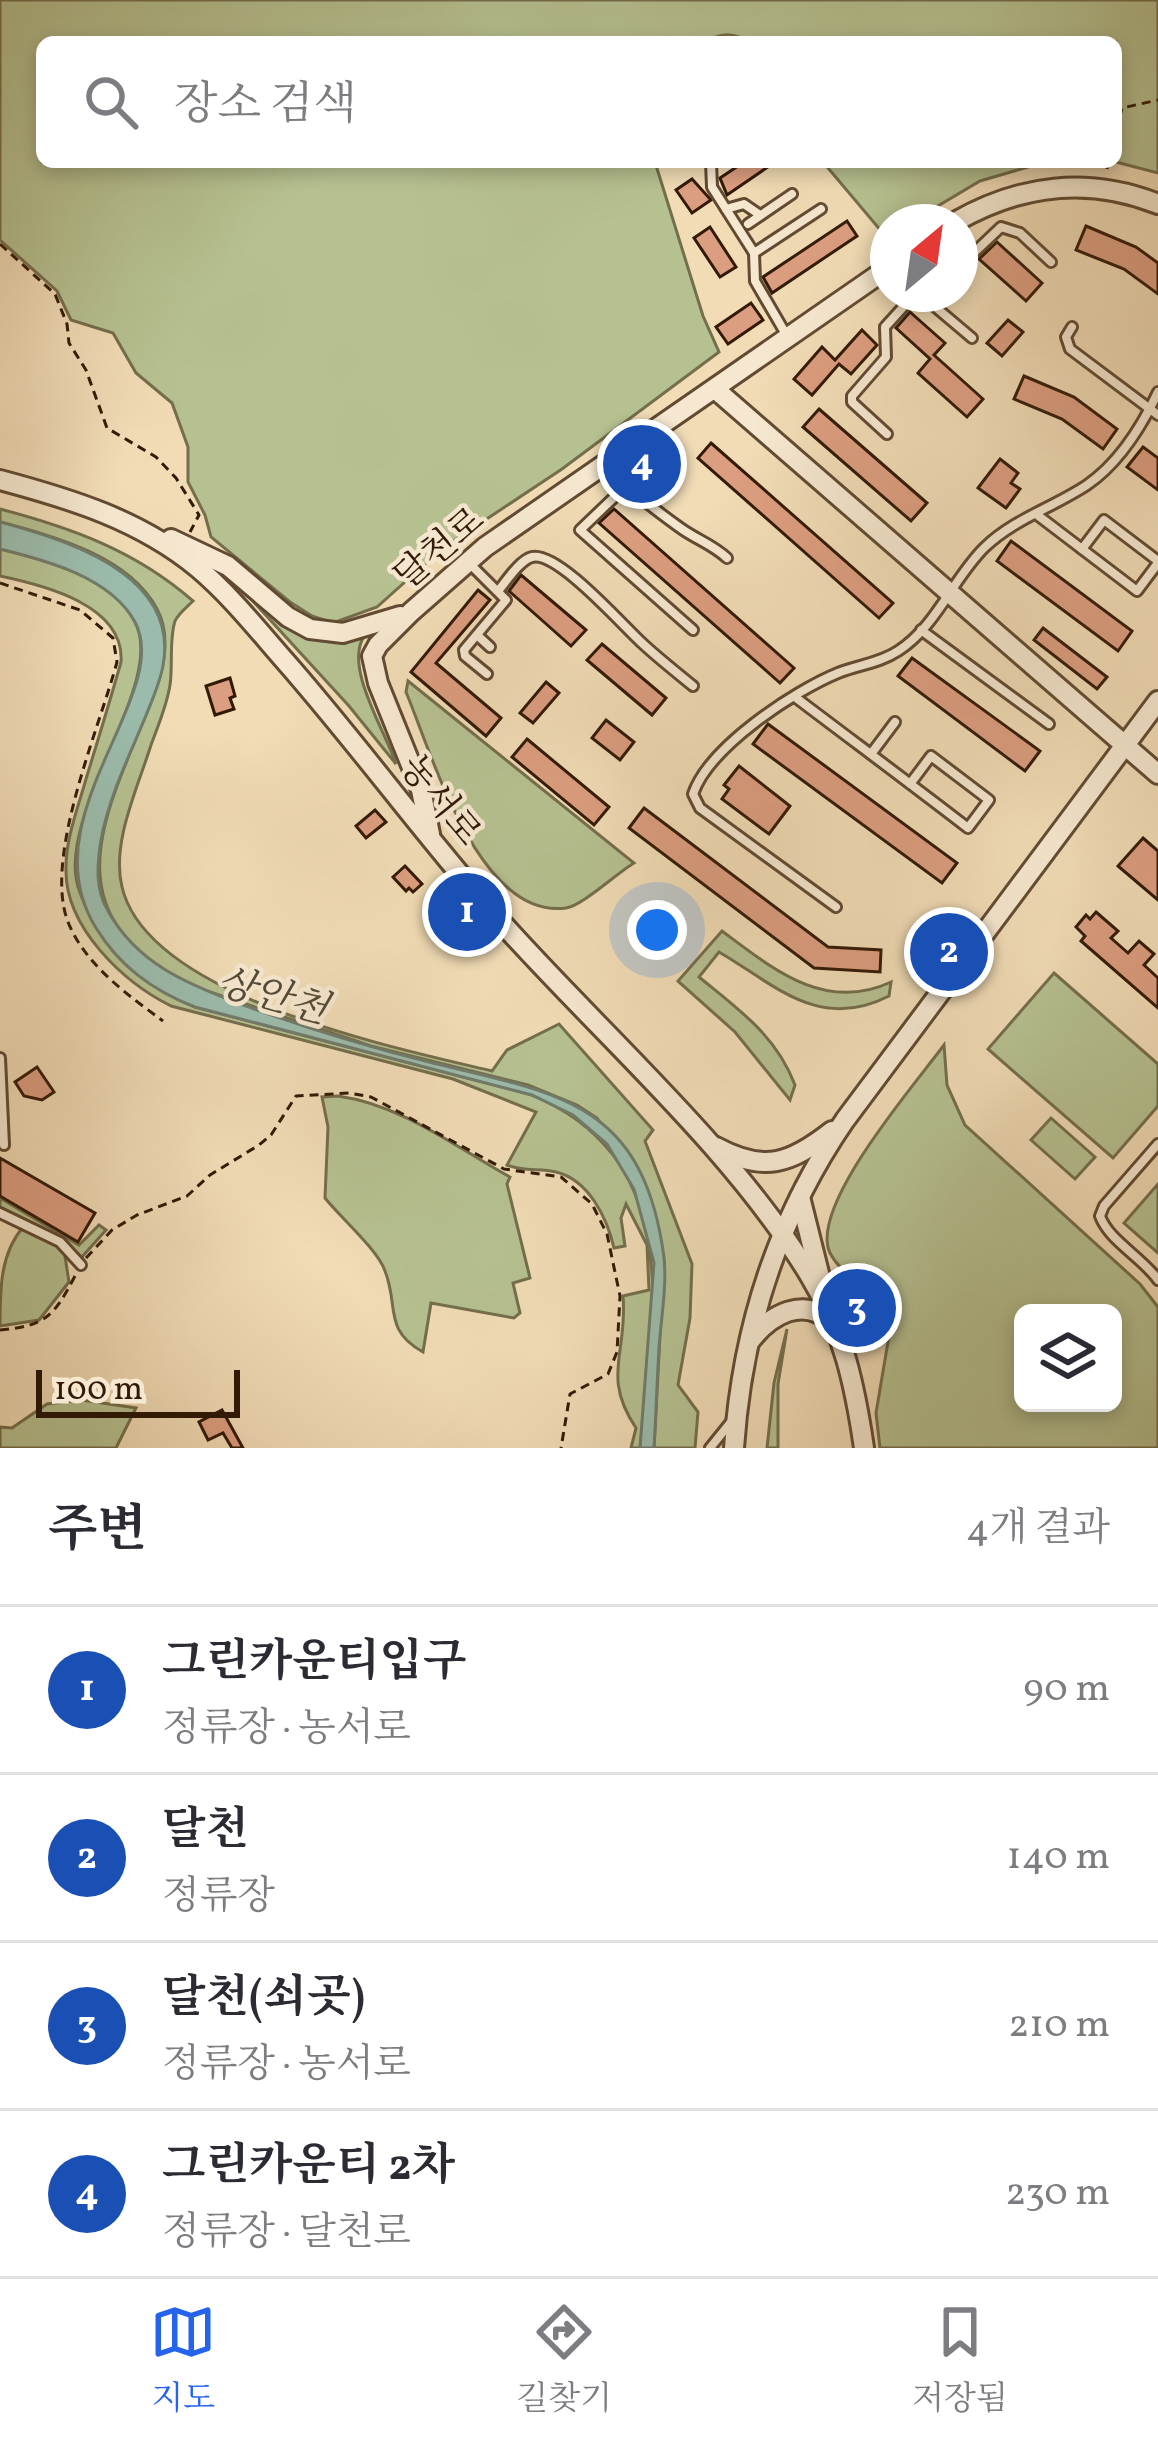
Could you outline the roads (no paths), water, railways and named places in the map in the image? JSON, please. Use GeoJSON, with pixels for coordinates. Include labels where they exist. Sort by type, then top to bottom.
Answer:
{"type":"FeatureCollection","features":[{"type":"Feature","properties":{"kind":"street"},"geometry":{"type":"LineString","coordinates":[[978,211],[1003,200],[1071,186],[1114,189],[1158,204]]}},
{"type":"Feature","properties":{"kind":"street","name":"달천로"},"geometry":{"type":"LineString","coordinates":[[430,839],[422,790],[373,667],[378,645],[466,561],[870,281]]}},
{"type":"Feature","properties":{"kind":"street"},"geometry":{"type":"LineString","coordinates":[[715,388],[1158,774]]}},
{"type":"Feature","properties":{"kind":"street","name":"농서로"},"geometry":{"type":"LineString","coordinates":[[0,480],[69,499],[143,531],[171,547],[221,589],[496,917],[705,1142],[782,1233],[836,1327],[850,1365],[864,1448]]}},
{"type":"Feature","properties":{"kind":"street"},"geometry":{"type":"LineString","coordinates":[[143,531],[228,566],[310,629],[343,633],[411,612]]}},
{"type":"Feature","properties":{"kind":"street"},"geometry":{"type":"LineString","coordinates":[[734,1448],[747,1345],[782,1233],[799,1195],[845,1120],[1158,700]]}},
{"type":"Feature","properties":{"kind":"street"},"geometry":{"type":"LineString","coordinates":[[705,1142],[746,1162],[765,1164],[804,1150],[845,1120]]}},
{"type":"Feature","properties":{"kind":"street"},"geometry":{"type":"LineString","coordinates":[[799,1195],[826,1303]]}},
{"type":"Feature","properties":{"kind":"street"},"geometry":{"type":"LineString","coordinates":[[747,1345],[774,1317],[799,1308],[821,1312],[836,1327]]}},
{"type":"Feature","properties":{"kind":"lane"},"geometry":{"type":"LineString","coordinates":[[711,168],[712,187],[754,253],[755,281],[788,338]]}},
{"type":"Feature","properties":{"kind":"lane"},"geometry":{"type":"LineString","coordinates":[[748,224],[792,194]]}},
{"type":"Feature","properties":{"kind":"lane"},"geometry":{"type":"LineString","coordinates":[[726,208],[744,204],[760,215]]}},
{"type":"Feature","properties":{"kind":"lane"},"geometry":{"type":"LineString","coordinates":[[754,253],[820,209]]}},
{"type":"Feature","properties":{"kind":"lane"},"geometry":{"type":"LineString","coordinates":[[978,248],[1000,227],[1020,233],[1051,262]]}},
{"type":"Feature","properties":{"kind":"lane"},"geometry":{"type":"LineString","coordinates":[[887,434],[852,402],[852,396],[886,357],[885,327],[900,312]]}},
{"type":"Feature","properties":{"kind":"lane"},"geometry":{"type":"LineString","coordinates":[[940,312],[972,338]]}},
{"type":"Feature","properties":{"kind":"lane"},"geometry":{"type":"LineString","coordinates":[[1072,327],[1066,337],[1070,349],[1154,412]]}},
{"type":"Feature","properties":{"kind":"lane"},"geometry":{"type":"LineString","coordinates":[[836,907],[700,808],[693,794],[702,776],[742,735],[795,697],[842,671],[893,654],[921,630],[985,547],[1105,469],[1154,412],[1158,392]]}},
{"type":"Feature","properties":{"kind":"lane"},"geometry":{"type":"LineString","coordinates":[[607,463],[683,531],[710,542],[728,558]]}},
{"type":"Feature","properties":{"kind":"lane"},"geometry":{"type":"LineString","coordinates":[[627,485],[585,522],[582,535],[693,630]]}},
{"type":"Feature","properties":{"kind":"lane"},"geometry":{"type":"LineString","coordinates":[[1108,523],[1118,510]]}},
{"type":"Feature","properties":{"kind":"lane"},"geometry":{"type":"LineString","coordinates":[[1036,514],[1137,591],[1158,562],[1104,520],[1082,549]]}},
{"type":"Feature","properties":{"kind":"lane"},"geometry":{"type":"LineString","coordinates":[[499,590],[526,560],[547,560],[590,592],[693,686]]}},
{"type":"Feature","properties":{"kind":"lane"},"geometry":{"type":"LineString","coordinates":[[466,561],[506,600],[464,653],[487,674]]}},
{"type":"Feature","properties":{"kind":"lane"},"geometry":{"type":"LineString","coordinates":[[921,630],[1049,724]]}},
{"type":"Feature","properties":{"kind":"lane"},"geometry":{"type":"LineString","coordinates":[[477,635],[490,646]]}},
{"type":"Feature","properties":{"kind":"lane"},"geometry":{"type":"LineString","coordinates":[[795,697],[968,828],[989,800],[931,756],[910,784]]}},
{"type":"Feature","properties":{"kind":"lane"},"geometry":{"type":"LineString","coordinates":[[871,754],[895,722]]}},
{"type":"Feature","properties":{"kind":"lane"},"geometry":{"type":"LineString","coordinates":[[769,858],[778,845]]}},
{"type":"Feature","properties":{"kind":"lane"},"geometry":{"type":"LineString","coordinates":[[0,1058],[4,1145]]}},
{"type":"Feature","properties":{"kind":"lane"},"geometry":{"type":"LineString","coordinates":[[1158,1144],[1100,1216],[1106,1229],[1158,1280]]}},
{"type":"Feature","properties":{"kind":"lane"},"geometry":{"type":"LineString","coordinates":[[0,1213],[60,1242],[81,1265]]}},
{"type":"Feature","properties":{"kind":"lane"},"geometry":{"type":"LineString","coordinates":[[710,1448],[736,1417]]}},
{"type":"Feature","properties":{"kind":"place","name":"그린카운티 2차"},"geometry":{"type":"Point","coordinates":[642,464]}},
{"type":"Feature","properties":{"kind":"place","name":"그린카운티입구"},"geometry":{"type":"Point","coordinates":[467,912]}},
{"type":"Feature","properties":{"kind":"place","name":"달천"},"geometry":{"type":"Point","coordinates":[949,952]}},
{"type":"Feature","properties":{"kind":"place","name":"달천(쇠곳)"},"geometry":{"type":"Point","coordinates":[857,1308]}},
{"type":"Feature","properties":{"kind":"water label","name":"상안천"},"geometry":{"type":"Point","coordinates":[273,994]}}]}
